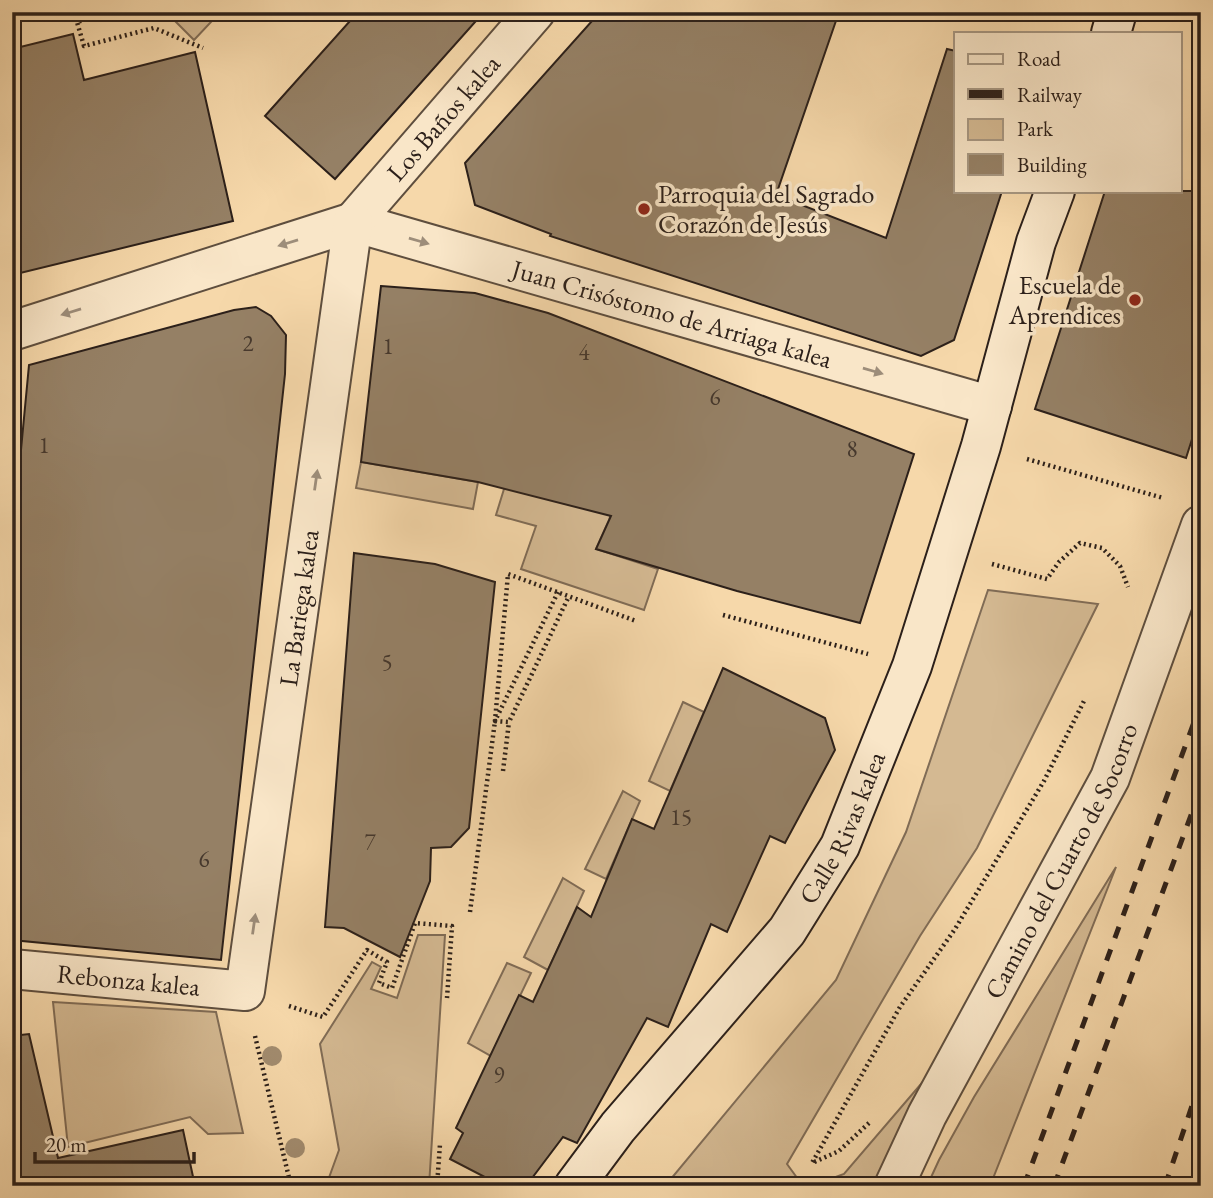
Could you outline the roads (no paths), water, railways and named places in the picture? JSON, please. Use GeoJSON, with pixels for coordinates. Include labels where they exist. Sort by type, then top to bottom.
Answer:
{"type":"FeatureCollection","features":[{"type":"Feature","properties":{"kind":"street","name":"Los Baños kalea"},"geometry":{"type":"LineString","coordinates":[[353,222],[535,12]]}},
{"type":"Feature","properties":{"kind":"street"},"geometry":{"type":"LineString","coordinates":[[1111,32],[1117,12]]}},
{"type":"Feature","properties":{"kind":"street","name":"Calle Rivas kalea"},"geometry":{"type":"LineString","coordinates":[[574,1186],[618,1127],[787,931],[840,846],[912,666],[981,446],[1036,242],[1055,192]]}},
{"type":"Feature","properties":{"kind":"street"},"geometry":{"type":"LineString","coordinates":[[12,331],[353,222]]}},
{"type":"Feature","properties":{"kind":"street","name":"Juan Crisóstomo de Arriaga kalea"},"geometry":{"type":"LineString","coordinates":[[353,222],[992,406]]}},
{"type":"Feature","properties":{"kind":"street","name":"La Bariega kalea"},"geometry":{"type":"LineString","coordinates":[[245,991],[353,222]]}},
{"type":"Feature","properties":{"kind":"street","name":"Camino del Cuarto de Socorro"},"geometry":{"type":"LineString","coordinates":[[894,1186],[926,1115],[1110,778],[1188,513]]}},
{"type":"Feature","properties":{"kind":"street","name":"Rebonza kalea"},"geometry":{"type":"LineString","coordinates":[[12,969],[245,991]]}},
{"type":"Feature","properties":{"kind":"railway"},"geometry":{"type":"LineString","coordinates":[[1024,1186],[1201,703]]}},
{"type":"Feature","properties":{"kind":"railway"},"geometry":{"type":"LineString","coordinates":[[1054,1186],[1201,788]]}},
{"type":"Feature","properties":{"kind":"railway"},"geometry":{"type":"LineString","coordinates":[[1165,1186],[1201,1079]]}},
{"type":"Feature","properties":{"kind":"place","name":"Parroquia del Sagrado Corazón de Jesús"},"geometry":{"type":"Point","coordinates":[644,209]}},
{"type":"Feature","properties":{"kind":"place","name":"Escuela de Aprendices"},"geometry":{"type":"Point","coordinates":[1135,300]}}]}
